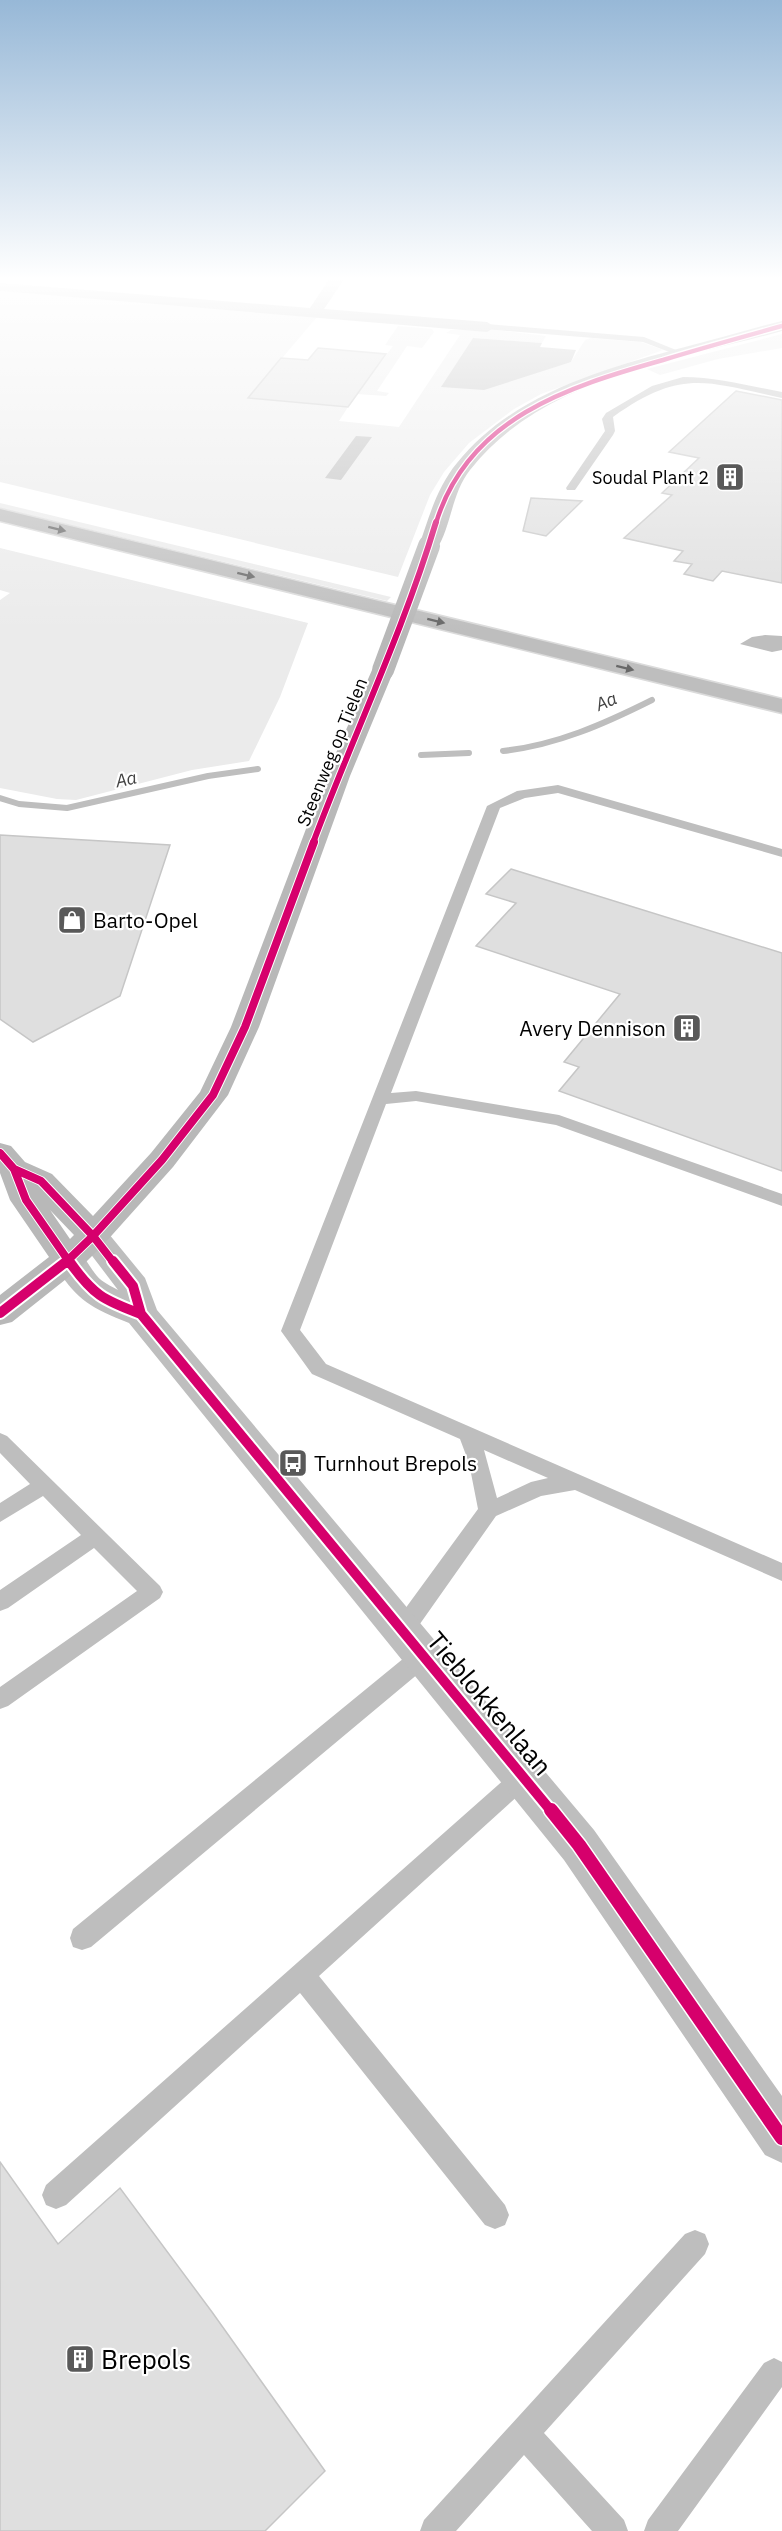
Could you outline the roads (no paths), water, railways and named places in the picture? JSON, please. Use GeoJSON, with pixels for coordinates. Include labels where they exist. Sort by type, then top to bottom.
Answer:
{"type":"FeatureCollection","features":[{"type":"Feature","properties":{"kind":"main road"},"geometry":{"type":"LineString","coordinates":[[0,496],[151,532]]}},
{"type":"Feature","properties":{"kind":"main road"},"geometry":{"type":"LineString","coordinates":[[0,515],[782,706]]}},
{"type":"Feature","properties":{"kind":"main road"},"geometry":{"type":"LineString","coordinates":[[395,590],[430,598]]}},
{"type":"Feature","properties":{"kind":"main road","name":"Tieblokkenlaan"},"geometry":{"type":"LineString","coordinates":[[93,1236],[133,1286],[141,1314],[579,1845],[782,2138]]}},
{"type":"Feature","properties":{"kind":"main road","name":"Tieblokkenlaan"},"geometry":{"type":"LineString","coordinates":[[68,1260],[87,1287],[112,1303],[141,1314]]}},
{"type":"Feature","properties":{"kind":"street","name":"Steenweg op Tielen"},"geometry":{"type":"LineString","coordinates":[[0,1313],[68,1260],[93,1236],[162,1160],[213,1095],[245,1027],[338,776],[383,669],[429,546],[441,507],[463,467],[481,446],[504,425],[536,405],[557,396]]}},
{"type":"Feature","properties":{"kind":"street"},"geometry":{"type":"LineString","coordinates":[[7,1161],[41,1181],[93,1236]]}},
{"type":"Feature","properties":{"kind":"street"},"geometry":{"type":"LineString","coordinates":[[7,1161],[26,1200],[68,1260]]}},
{"type":"Feature","properties":{"kind":"lane"},"geometry":{"type":"LineString","coordinates":[[571,488],[608,435],[609,415],[642,396]]}},
{"type":"Feature","properties":{"kind":"lane"},"geometry":{"type":"LineString","coordinates":[[782,853],[558,789],[522,794],[494,806],[290,1331],[319,1369],[782,1572]]}},
{"type":"Feature","properties":{"kind":"lane"},"geometry":{"type":"LineString","coordinates":[[381,1099],[416,1096],[559,1119],[782,1200]]}},
{"type":"Feature","properties":{"kind":"lane"},"geometry":{"type":"LineString","coordinates":[[468,1435],[479,1463],[489,1510]]}},
{"type":"Feature","properties":{"kind":"lane"},"geometry":{"type":"LineString","coordinates":[[0,1441],[152,1592],[0,1699]]}},
{"type":"Feature","properties":{"kind":"lane"},"geometry":{"type":"LineString","coordinates":[[82,1938],[413,1644],[489,1510],[538,1488],[577,1482]]}},
{"type":"Feature","properties":{"kind":"lane"},"geometry":{"type":"LineString","coordinates":[[0,1514],[44,1485]]}},
{"type":"Feature","properties":{"kind":"lane"},"geometry":{"type":"LineString","coordinates":[[0,1602],[96,1536]]}},
{"type":"Feature","properties":{"kind":"lane"},"geometry":{"type":"LineString","coordinates":[[57,2194],[523,1777]]}},
{"type":"Feature","properties":{"kind":"lane"},"geometry":{"type":"LineString","coordinates":[[302,1975],[495,2215]]}},
{"type":"Feature","properties":{"kind":"lane"},"geometry":{"type":"LineString","coordinates":[[435,2531],[695,2244]]}},
{"type":"Feature","properties":{"kind":"lane"},"geometry":{"type":"LineString","coordinates":[[659,2531],[774,2373]]}},
{"type":"Feature","properties":{"kind":"lane"},"geometry":{"type":"LineString","coordinates":[[525,2434],[613,2531]]}},
{"type":"Feature","properties":{"kind":"waterway","name":"Aa"},"geometry":{"type":"LineString","coordinates":[[503,751],[561,739],[652,700]]}},
{"type":"Feature","properties":{"kind":"waterway","name":"Aa"},"geometry":{"type":"LineString","coordinates":[[421,755],[469,753]]}},
{"type":"Feature","properties":{"kind":"waterway","name":"Aa"},"geometry":{"type":"LineString","coordinates":[[0,798],[19,804],[67,808],[208,776],[258,769]]}},
{"type":"Feature","properties":{"kind":"place","name":"Soudal Plant 2"},"geometry":{"type":"Point","coordinates":[730,477]}},
{"type":"Feature","properties":{"kind":"place","name":"Barto-Opel"},"geometry":{"type":"Point","coordinates":[72,920]}},
{"type":"Feature","properties":{"kind":"place","name":"Avery Dennison"},"geometry":{"type":"Point","coordinates":[687,1028]}},
{"type":"Feature","properties":{"kind":"place","name":"Turnhout Brepols"},"geometry":{"type":"Point","coordinates":[293,1463]}},
{"type":"Feature","properties":{"kind":"place","name":"Brepols"},"geometry":{"type":"Point","coordinates":[80,2359]}}]}
